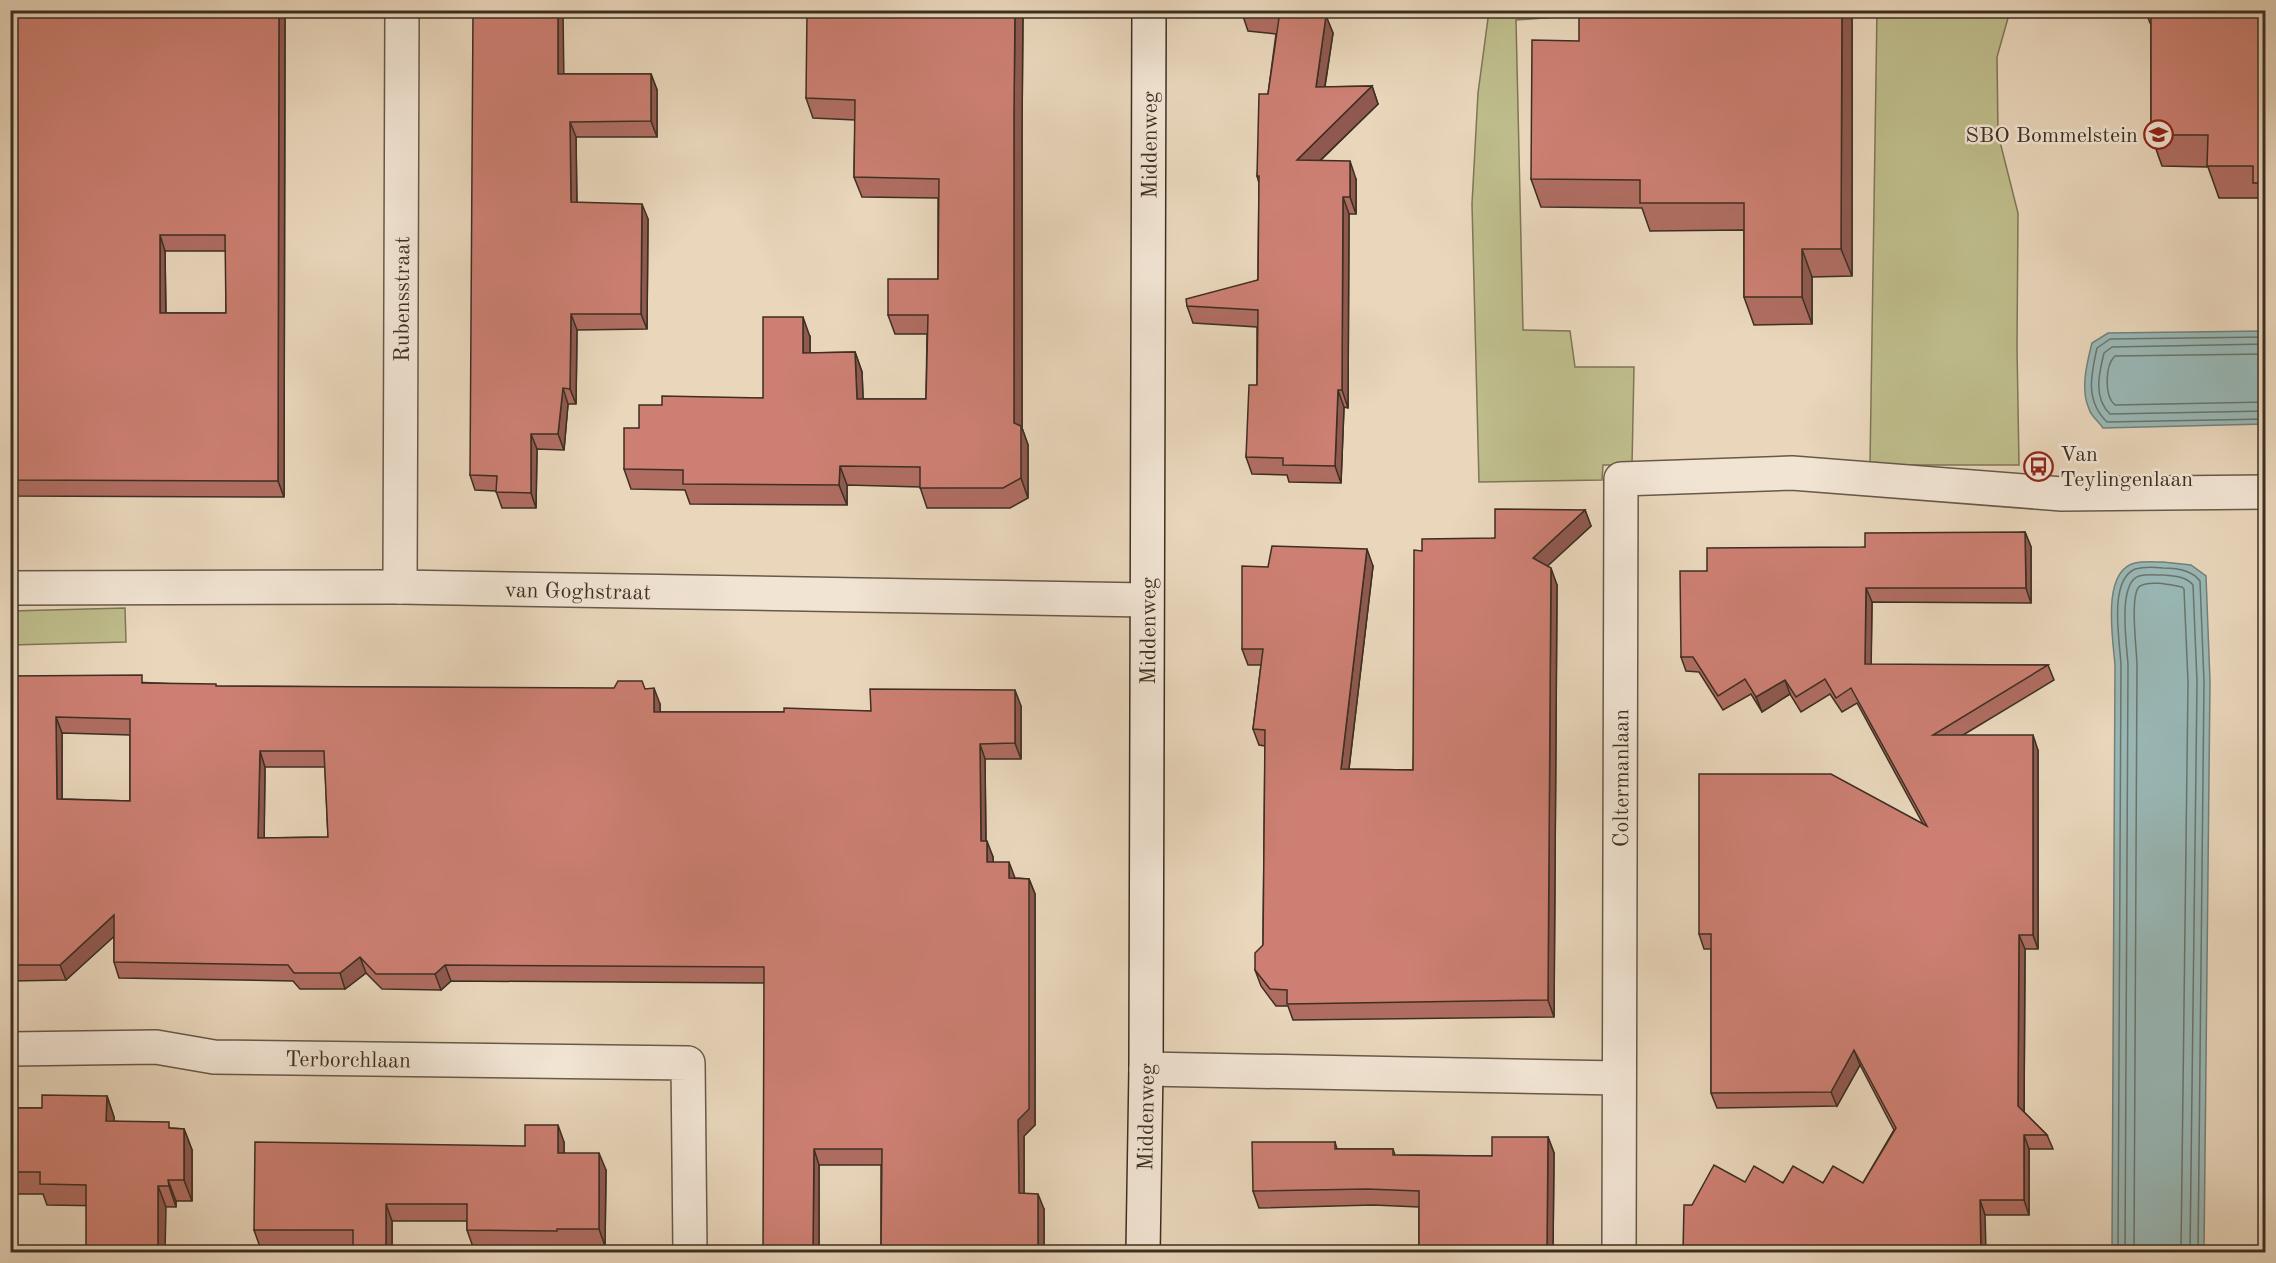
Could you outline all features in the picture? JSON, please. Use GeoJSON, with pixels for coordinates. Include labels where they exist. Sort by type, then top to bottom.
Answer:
{"type":"FeatureCollection","features":[{"type":"Feature","properties":{"kind":"street","name":"Rubensstraat"},"geometry":{"type":"LineString","coordinates":[[400,587],[402,10]]}},
{"type":"Feature","properties":{"kind":"street","name":"Middenweg"},"geometry":{"type":"LineString","coordinates":[[1143,1252],[1146,1069],[1149,10]]}},
{"type":"Feature","properties":{"kind":"street","name":"Coltermanlaan"},"geometry":{"type":"LineString","coordinates":[[1619,1252],[1621,479],[1792,473],[2062,494],[2265,492]]}},
{"type":"Feature","properties":{"kind":"street","name":"van Goghstraat"},"geometry":{"type":"LineString","coordinates":[[10,588],[400,587],[1146,600]]}},
{"type":"Feature","properties":{"kind":"street","name":"Terborchlaan"},"geometry":{"type":"LineString","coordinates":[[10,1049],[156,1047],[214,1058],[688,1063],[690,1252]]}},
{"type":"Feature","properties":{"kind":"street"},"geometry":{"type":"LineString","coordinates":[[1146,1069],[1619,1077]]}},
{"type":"Feature","properties":{"kind":"shaded area"},"geometry":{"type":"Polygon","coordinates":[[[1489,11],[1570,11],[1570,16],[1516,20],[1523,330],[1570,331],[1575,367],[1634,367],[1632,465],[1603,465],[1602,480],[1479,482],[1472,204],[1478,93],[1489,11]]]}},
{"type":"Feature","properties":{"kind":"shaded area"},"geometry":{"type":"Polygon","coordinates":[[[1877,11],[2010,11],[1997,57],[1998,134],[2018,213],[2019,465],[1870,465],[1877,11]]]}},
{"type":"Feature","properties":{"kind":"shaded area"},"geometry":{"type":"Polygon","coordinates":[[[125,608],[126,642],[11,645],[11,611],[125,608]]]}},
{"type":"Feature","properties":{"kind":"water"},"geometry":{"type":"Polygon","coordinates":[[[2265,331],[2265,424],[2103,428],[2090,412],[2085,393],[2088,359],[2092,343],[2108,333],[2265,331]]]}},
{"type":"Feature","properties":{"kind":"water"},"geometry":{"type":"Polygon","coordinates":[[[2138,562],[2191,565],[2206,576],[2210,682],[2204,1252],[2112,1252],[2115,665],[2111,623],[2113,592],[2117,579],[2124,569],[2138,562]]]}},
{"type":"Feature","properties":{"kind":"building"},"geometry":{"type":"Polygon","coordinates":[[[10,10],[279,10],[278,481],[10,480],[10,10]],[[160,235],[160,313],[226,313],[225,235],[160,235]]]}},
{"type":"Feature","properties":{"kind":"building"},"geometry":{"type":"Polygon","coordinates":[[[473,10],[558,10],[558,74],[651,74],[651,121],[570,122],[571,202],[642,204],[641,314],[571,314],[570,389],[563,388],[558,434],[531,434],[531,493],[496,492],[497,476],[470,475],[473,10]]]}},
{"type":"Feature","properties":{"kind":"building"},"geometry":{"type":"Polygon","coordinates":[[[834,10],[1015,10],[1014,423],[1021,426],[1021,478],[1003,488],[920,488],[920,467],[840,466],[839,485],[683,484],[683,470],[624,469],[624,428],[639,428],[639,405],[662,405],[662,396],[763,398],[763,317],[803,317],[803,353],[855,352],[857,399],[926,399],[928,315],[888,315],[888,279],[938,279],[939,179],[854,177],[855,100],[806,98],[807,12],[834,12],[834,10]]]}},
{"type":"Feature","properties":{"kind":"building"},"geometry":{"type":"Polygon","coordinates":[[[1243,10],[1307,10],[1306,14],[1326,16],[1316,87],[1372,86],[1297,160],[1350,161],[1350,197],[1343,197],[1342,390],[1338,390],[1335,466],[1283,465],[1283,458],[1246,457],[1249,385],[1257,385],[1258,310],[1187,306],[1186,299],[1258,280],[1259,94],[1268,94],[1279,18],[1242,13],[1243,10]]]}},
{"type":"Feature","properties":{"kind":"building"},"geometry":{"type":"Polygon","coordinates":[[[1579,10],[1842,10],[1841,249],[1802,249],[1802,297],[1744,297],[1744,203],[1640,203],[1640,180],[1531,179],[1532,40],[1579,41],[1579,10]]]}},
{"type":"Feature","properties":{"kind":"building"},"geometry":{"type":"Polygon","coordinates":[[[2151,10],[2265,10],[2265,183],[2253,183],[2253,166],[2207,166],[2208,135],[2151,135],[2151,10]]]}},
{"type":"Feature","properties":{"kind":"building"},"geometry":{"type":"Polygon","coordinates":[[[1495,509],[1585,510],[1533,558],[1551,568],[1548,1000],[1287,1004],[1287,990],[1270,989],[1255,970],[1255,953],[1263,945],[1265,730],[1253,729],[1263,649],[1242,649],[1242,566],[1268,567],[1272,546],[1367,549],[1341,769],[1413,770],[1414,550],[1422,551],[1422,539],[1495,538],[1495,509]]]}},
{"type":"Feature","properties":{"kind":"building"},"geometry":{"type":"Polygon","coordinates":[[[2025,532],[2026,588],[1866,588],[1865,664],[2048,665],[1933,735],[2033,735],[2033,935],[2019,935],[2018,1106],[2047,1135],[2024,1135],[2024,1200],[1980,1200],[1981,1252],[1683,1252],[1684,1205],[1692,1205],[1714,1165],[1745,1182],[1754,1166],[1783,1183],[1793,1166],[1823,1183],[1833,1166],[1863,1183],[1896,1128],[1854,1050],[1831,1092],[1711,1093],[1711,934],[1699,934],[1699,774],[1831,774],[1927,826],[1851,688],[1836,698],[1825,679],[1796,697],[1785,680],[1756,697],[1745,679],[1718,696],[1693,657],[1681,657],[1680,571],[1707,571],[1707,548],[1865,547],[1865,533],[2025,532]]]}},
{"type":"Feature","properties":{"kind":"building"},"geometry":{"type":"Polygon","coordinates":[[[142,675],[142,683],[216,684],[216,686],[614,688],[618,681],[642,681],[645,689],[654,688],[654,712],[784,712],[784,708],[871,711],[870,689],[1015,690],[1015,743],[980,744],[981,841],[987,841],[987,862],[1009,862],[1009,878],[1029,879],[1029,1109],[1018,1120],[1019,1193],[1038,1194],[1038,1251],[881,1252],[882,1149],[814,1149],[813,1252],[763,1252],[764,967],[445,965],[435,974],[376,974],[360,957],[340,973],[294,973],[288,965],[114,962],[114,915],[60,965],[10,965],[10,676],[142,675]],[[56,717],[57,799],[130,801],[130,719],[56,717]],[[260,751],[258,838],[328,837],[324,751],[260,751]]]}},
{"type":"Feature","properties":{"kind":"building"},"geometry":{"type":"Polygon","coordinates":[[[42,1095],[107,1096],[106,1121],[169,1122],[169,1128],[184,1129],[184,1180],[168,1180],[169,1186],[158,1186],[158,1252],[86,1252],[86,1185],[40,1184],[40,1172],[10,1172],[10,1108],[42,1108],[42,1095]]]}},
{"type":"Feature","properties":{"kind":"building"},"geometry":{"type":"Polygon","coordinates":[[[525,1125],[558,1125],[558,1153],[599,1153],[599,1229],[467,1230],[467,1204],[386,1204],[386,1249],[353,1249],[353,1230],[254,1230],[255,1142],[525,1146],[525,1125]]]}},
{"type":"Feature","properties":{"kind":"building"},"geometry":{"type":"Polygon","coordinates":[[[1492,1137],[1548,1137],[1547,1252],[1419,1252],[1419,1191],[1367,1189],[1253,1191],[1252,1142],[1335,1142],[1335,1149],[1393,1149],[1393,1155],[1492,1156],[1492,1137]]]}},
{"type":"Feature","properties":{"kind":"place","name":"SBO Bommelstein"},"geometry":{"type":"Point","coordinates":[2159,134]}},
{"type":"Feature","properties":{"kind":"place","name":"Van Teylingenlaan"},"geometry":{"type":"Point","coordinates":[2039,466]}}]}
